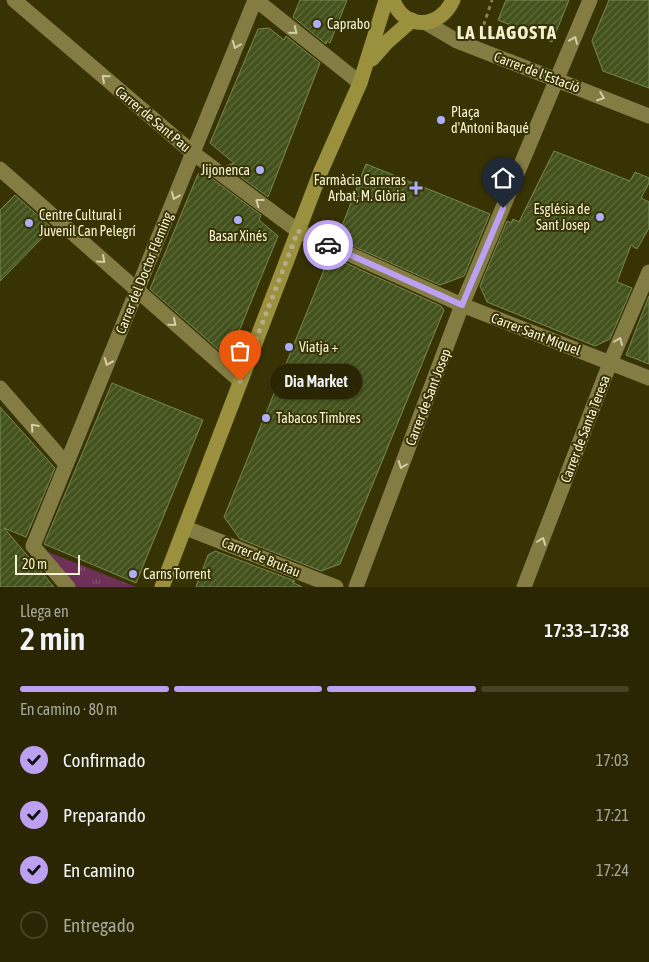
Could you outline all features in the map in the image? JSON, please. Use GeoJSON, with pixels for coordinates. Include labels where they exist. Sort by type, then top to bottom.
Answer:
{"type":"FeatureCollection","features":[{"type":"Feature","properties":{"kind":"main road"},"geometry":{"type":"LineString","coordinates":[[362,78],[386,0]]}},
{"type":"Feature","properties":{"kind":"main road"},"geometry":{"type":"LineString","coordinates":[[393,0],[401,15],[428,24],[441,17],[453,0]]}},
{"type":"Feature","properties":{"kind":"main road"},"geometry":{"type":"LineString","coordinates":[[162,587],[321,171],[362,78],[376,53],[412,20]]}},
{"type":"Feature","properties":{"kind":"street","name":"Carrer de Sant Pau"},"geometry":{"type":"LineString","coordinates":[[14,0],[192,153],[298,231],[462,305]]}},
{"type":"Feature","properties":{"kind":"street","name":"Carrer del Doctor Fleming"},"geometry":{"type":"LineString","coordinates":[[68,587],[33,546],[256,0]]}},
{"type":"Feature","properties":{"kind":"street"},"geometry":{"type":"LineString","coordinates":[[256,0],[362,78]]}},
{"type":"Feature","properties":{"kind":"street","name":"Carrer de Sant Josep"},"geometry":{"type":"LineString","coordinates":[[356,587],[462,305],[558,81],[590,0]]}},
{"type":"Feature","properties":{"kind":"street","name":"Carrer de l'Estació"},"geometry":{"type":"LineString","coordinates":[[428,24],[480,50],[649,116]]}},
{"type":"Feature","properties":{"kind":"street"},"geometry":{"type":"LineString","coordinates":[[0,169],[240,381]]}},
{"type":"Feature","properties":{"kind":"street","name":"Carrer de Santa Teresa"},"geometry":{"type":"LineString","coordinates":[[524,587],[610,363],[649,272]]}},
{"type":"Feature","properties":{"kind":"street","name":"Carrer Sant Miquel"},"geometry":{"type":"LineString","coordinates":[[462,305],[649,378]]}},
{"type":"Feature","properties":{"kind":"street"},"geometry":{"type":"LineString","coordinates":[[0,388],[66,464]]}},
{"type":"Feature","properties":{"kind":"street","name":"Carrer de Brutau"},"geometry":{"type":"LineString","coordinates":[[186,528],[336,587]]}},
{"type":"Feature","properties":{"kind":"path"},"geometry":{"type":"LineString","coordinates":[[480,50],[484,41],[483,27],[492,0]]}},
{"type":"Feature","properties":{"kind":"green space"},"geometry":{"type":"Polygon","coordinates":[[[33,546],[136,587],[71,587],[33,546]]]}},
{"type":"Feature","properties":{"kind":"building"},"geometry":{"type":"Polygon","coordinates":[[[300,0],[347,0],[330,43],[327,41],[326,44],[293,17],[300,0]]]}},
{"type":"Feature","properties":{"kind":"building"},"geometry":{"type":"Polygon","coordinates":[[[506,0],[569,0],[552,42],[498,20],[506,0]]]}},
{"type":"Feature","properties":{"kind":"building"},"geometry":{"type":"Polygon","coordinates":[[[609,0],[649,0],[649,88],[603,71],[592,41],[609,0]]]}},
{"type":"Feature","properties":{"kind":"building"},"geometry":{"type":"Polygon","coordinates":[[[269,28],[284,40],[286,36],[320,63],[268,197],[226,166],[234,163],[210,143],[258,29],[269,28]]]}},
{"type":"Feature","properties":{"kind":"building"},"geometry":{"type":"Polygon","coordinates":[[[554,151],[630,181],[635,172],[649,178],[649,183],[641,198],[649,202],[649,228],[637,249],[631,245],[617,282],[632,288],[610,339],[595,346],[487,302],[480,286],[507,221],[511,223],[513,219],[519,222],[554,151]]]}},
{"type":"Feature","properties":{"kind":"building"},"geometry":{"type":"Polygon","coordinates":[[[366,164],[490,214],[464,276],[440,285],[344,242],[340,231],[366,164]]]}},
{"type":"Feature","properties":{"kind":"building"},"geometry":{"type":"Polygon","coordinates":[[[203,172],[261,215],[259,220],[278,236],[228,358],[150,289],[198,174],[203,172]]]}},
{"type":"Feature","properties":{"kind":"building"},"geometry":{"type":"Polygon","coordinates":[[[15,195],[52,228],[0,281],[0,210],[15,195]]]}},
{"type":"Feature","properties":{"kind":"building"},"geometry":{"type":"Polygon","coordinates":[[[339,260],[441,306],[444,310],[340,564],[321,571],[240,539],[224,517],[326,265],[339,260]]]}},
{"type":"Feature","properties":{"kind":"building"},"geometry":{"type":"Polygon","coordinates":[[[649,296],[649,364],[626,355],[649,296]]]}},
{"type":"Feature","properties":{"kind":"building"},"geometry":{"type":"Polygon","coordinates":[[[112,383],[203,420],[136,583],[44,544],[112,383]]]}},
{"type":"Feature","properties":{"kind":"building"},"geometry":{"type":"Polygon","coordinates":[[[0,407],[55,468],[26,537],[4,528],[54,587],[0,587],[0,407]]]}},
{"type":"Feature","properties":{"kind":"building"},"geometry":{"type":"Polygon","coordinates":[[[215,551],[295,581],[292,582],[302,587],[196,587],[208,555],[215,551]]]}},
{"type":"Feature","properties":{"kind":"way so far"},"geometry":{"type":"LineString","coordinates":[[240,381],[298,231],[328,245]]}},
{"type":"Feature","properties":{"kind":"place","name":"Caprabo"},"geometry":{"type":"Point","coordinates":[317,24]}},
{"type":"Feature","properties":{"kind":"place","name":"Plaça d'Antoni Baqué"},"geometry":{"type":"Point","coordinates":[441,120]}},
{"type":"Feature","properties":{"kind":"place","name":"Jijonenca"},"geometry":{"type":"Point","coordinates":[260,170]}},
{"type":"Feature","properties":{"kind":"place","name":"Farmàcia Carreras Arbat, M. Glòria"},"geometry":{"type":"Point","coordinates":[416,188]}},
{"type":"Feature","properties":{"kind":"place","name":"Església de Sant Josep"},"geometry":{"type":"Point","coordinates":[600,217]}},
{"type":"Feature","properties":{"kind":"place","name":"Basar Xinés"},"geometry":{"type":"Point","coordinates":[238,220]}},
{"type":"Feature","properties":{"kind":"place","name":"Centre Cultural i Juvenil Can Pelegrí"},"geometry":{"type":"Point","coordinates":[29,223]}},
{"type":"Feature","properties":{"kind":"place","name":"Viatja +"},"geometry":{"type":"Point","coordinates":[289,347]}},
{"type":"Feature","properties":{"kind":"place","name":"Dia Market"},"geometry":{"type":"Point","coordinates":[240,381]}},
{"type":"Feature","properties":{"kind":"place","name":"Tabacos Timbres"},"geometry":{"type":"Point","coordinates":[266,418]}},
{"type":"Feature","properties":{"kind":"place","name":"Carns Torrent"},"geometry":{"type":"Point","coordinates":[133,574]}},
{"type":"Feature","properties":{"kind":"district","name":"LA LLAGOSTA"},"geometry":{"type":"Point","coordinates":[507,32]}},
{"type":"Feature","properties":{"kind":"route"},"geometry":{"type":"LineString","coordinates":[[328,245],[462,305],[503,208]]}}]}
